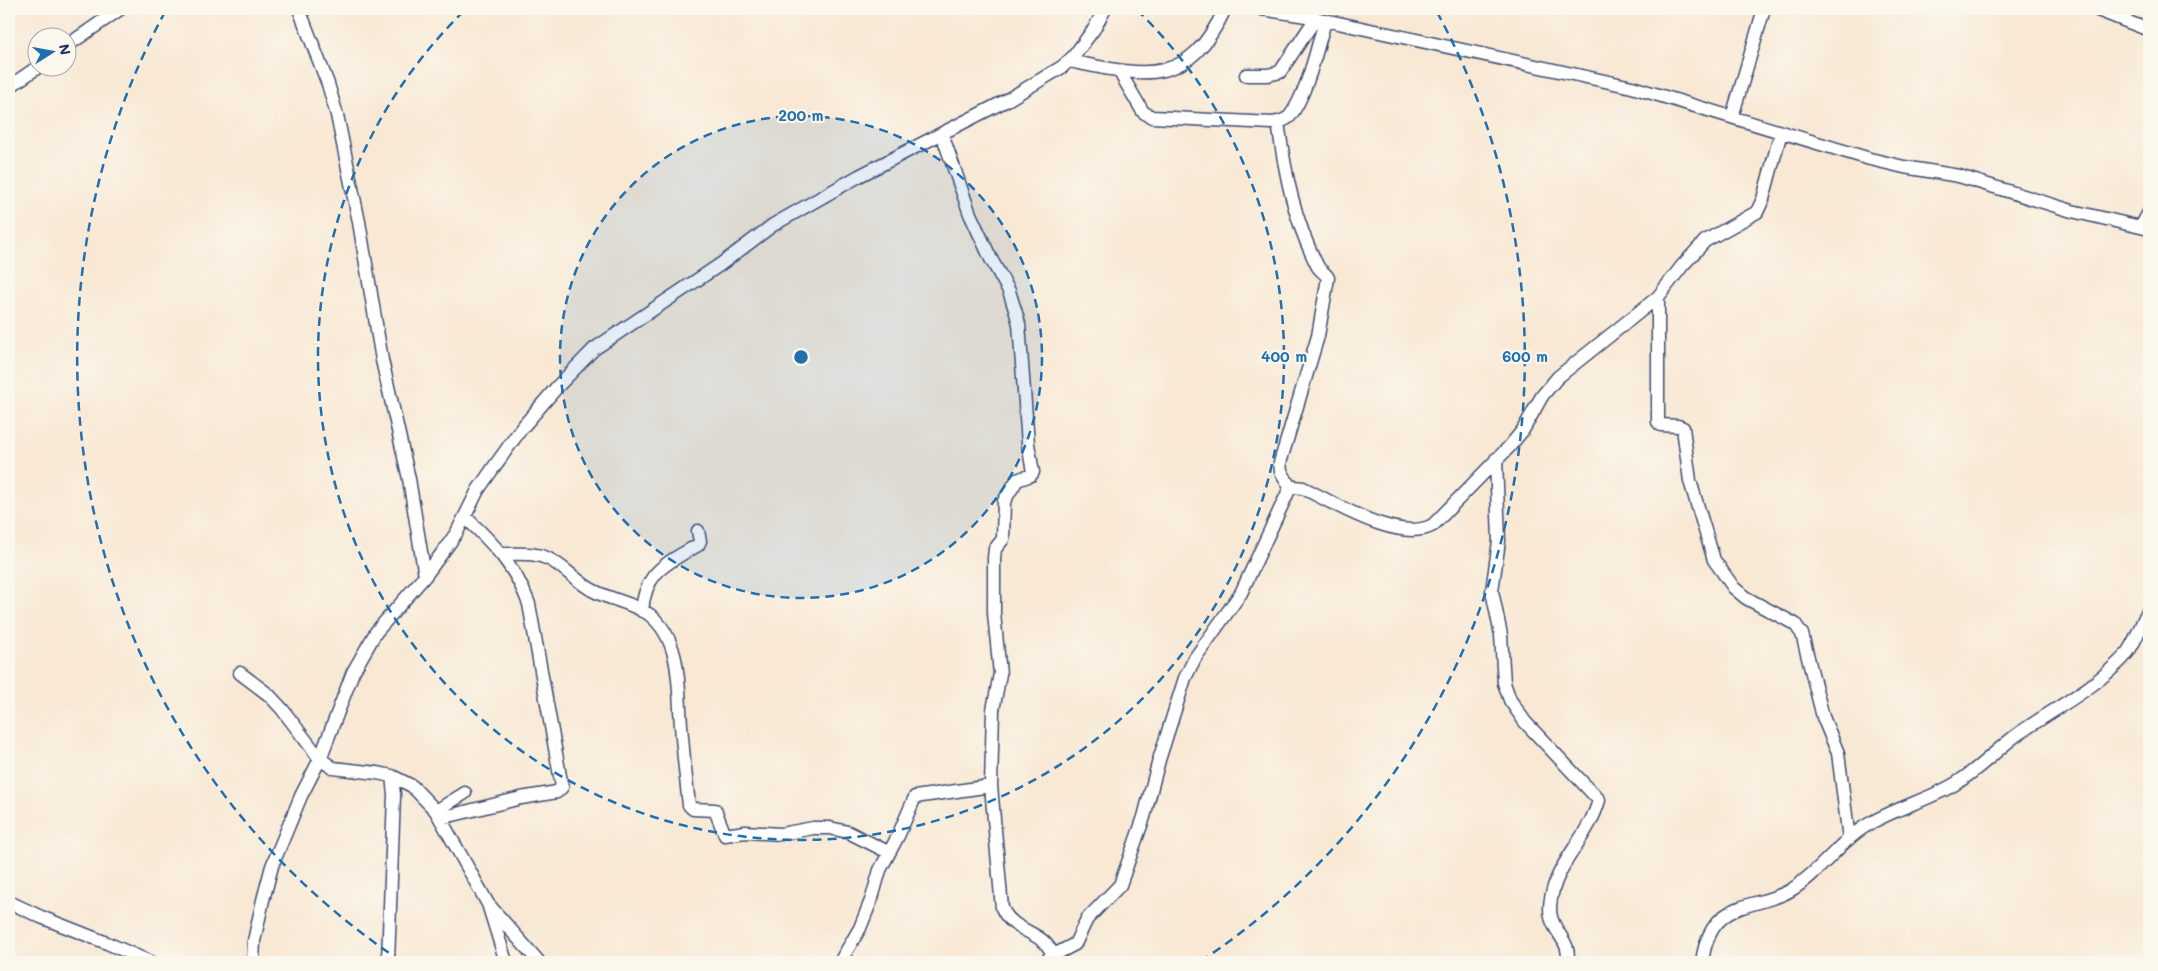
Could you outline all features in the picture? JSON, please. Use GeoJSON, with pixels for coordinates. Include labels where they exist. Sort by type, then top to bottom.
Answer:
{"type":"FeatureCollection","features":[{"type":"Feature","properties":{"kind":"street"},"geometry":{"type":"LineString","coordinates":[[78,38],[120,9]]}},
{"type":"Feature","properties":{"kind":"street"},"geometry":{"type":"LineString","coordinates":[[299,9],[328,84],[337,115],[359,222],[382,360],[417,523],[425,576]]}},
{"type":"Feature","properties":{"kind":"street"},"geometry":{"type":"LineString","coordinates":[[253,962],[254,941],[262,900],[272,866],[301,796],[320,759],[353,672],[376,632],[425,576],[448,545],[465,517],[478,490],[521,430],[584,357],[721,264],[774,225],[859,176],[942,134],[1048,76],[1069,61],[1094,29],[1105,9]]}},
{"type":"Feature","properties":{"kind":"street"},"geometry":{"type":"LineString","coordinates":[[1069,61],[1119,71],[1164,71],[1186,62],[1214,32],[1225,9]]}},
{"type":"Feature","properties":{"kind":"street"},"geometry":{"type":"LineString","coordinates":[[1262,9],[1320,19],[1590,77],[1732,117],[1870,159],[1959,176],[2072,211],[2145,228],[2149,212]]}},
{"type":"Feature","properties":{"kind":"street"},"geometry":{"type":"LineString","coordinates":[[1732,117],[1764,9]]}},
{"type":"Feature","properties":{"kind":"street"},"geometry":{"type":"LineString","coordinates":[[2095,9],[2149,30]]}},
{"type":"Feature","properties":{"kind":"street"},"geometry":{"type":"LineString","coordinates":[[1119,71],[1143,112],[1152,118],[1244,122],[1284,121],[1290,116],[1298,100],[1320,19]]}},
{"type":"Feature","properties":{"kind":"street"},"geometry":{"type":"LineString","coordinates":[[1246,75],[1268,75],[1280,72],[1320,19]]}},
{"type":"Feature","properties":{"kind":"street"},"geometry":{"type":"LineString","coordinates":[[9,87],[28,74]]}},
{"type":"Feature","properties":{"kind":"street"},"geometry":{"type":"LineString","coordinates":[[1278,122],[1294,212],[1319,268],[1328,278],[1318,336],[1280,463],[1281,471],[1291,489]]}},
{"type":"Feature","properties":{"kind":"street"},"geometry":{"type":"LineString","coordinates":[[1291,489],[1302,488],[1386,526],[1409,531],[1421,531],[1432,525],[1518,435],[1542,396],[1558,377],[1658,297],[1682,266],[1705,241],[1757,212],[1763,200],[1781,132]]}},
{"type":"Feature","properties":{"kind":"street"},"geometry":{"type":"LineString","coordinates":[[942,134],[970,214],[991,260],[1009,291],[1019,324],[1028,444],[1032,469],[1030,475],[1017,480],[1004,501],[1003,538],[994,553],[994,614],[1000,653],[1000,674],[993,710],[991,786],[1002,908],[1007,918],[1017,927],[1044,940],[1049,959],[1075,944],[1087,920],[1120,885],[1144,817],[1159,760],[1186,678],[1198,654],[1241,593],[1282,502],[1291,489]]}},
{"type":"Feature","properties":{"kind":"street"},"geometry":{"type":"LineString","coordinates":[[1658,297],[1658,422],[1661,425],[1683,428],[1690,481],[1710,550],[1722,573],[1734,588],[1746,598],[1795,624],[1802,634],[1823,717],[1838,753],[1849,839]]}},
{"type":"Feature","properties":{"kind":"street"},"geometry":{"type":"LineString","coordinates":[[1496,459],[1499,541],[1492,591],[1501,635],[1502,669],[1506,691],[1515,710],[1524,722],[1599,800],[1586,832],[1568,860],[1553,890],[1551,917],[1568,948],[1567,962]]}},
{"type":"Feature","properties":{"kind":"street"},"geometry":{"type":"LineString","coordinates":[[438,815],[562,789],[529,604],[523,588],[502,554],[465,517]]}},
{"type":"Feature","properties":{"kind":"street"},"geometry":{"type":"LineString","coordinates":[[642,611],[648,584],[668,562],[698,545],[700,541],[698,531]]}},
{"type":"Feature","properties":{"kind":"street"},"geometry":{"type":"LineString","coordinates":[[502,554],[536,554],[545,557],[595,592],[642,611],[662,626],[673,653],[679,681],[690,807],[715,810],[726,835],[745,832],[781,834],[813,828],[830,828],[848,832],[888,852]]}},
{"type":"Feature","properties":{"kind":"street"},"geometry":{"type":"LineString","coordinates":[[1702,962],[1715,924],[1731,911],[1768,901],[1789,891],[1819,869],[1849,839],[1869,824],[1937,794],[1961,780],[2017,735],[2106,673],[2128,651],[2149,609]]}},
{"type":"Feature","properties":{"kind":"street"},"geometry":{"type":"LineString","coordinates":[[240,673],[269,695],[320,759],[329,767],[392,776],[412,786],[438,815],[488,904],[539,962]]}},
{"type":"Feature","properties":{"kind":"street"},"geometry":{"type":"LineString","coordinates":[[388,962],[394,805],[392,776]]}},
{"type":"Feature","properties":{"kind":"street"},"geometry":{"type":"LineString","coordinates":[[840,962],[860,928],[888,852],[898,836],[916,796],[991,786]]}},
{"type":"Feature","properties":{"kind":"street"},"geometry":{"type":"LineString","coordinates":[[438,815],[465,793]]}},
{"type":"Feature","properties":{"kind":"street"},"geometry":{"type":"LineString","coordinates":[[9,902],[150,962]]}},
{"type":"Feature","properties":{"kind":"street"},"geometry":{"type":"LineString","coordinates":[[488,904],[506,962]]}}]}
